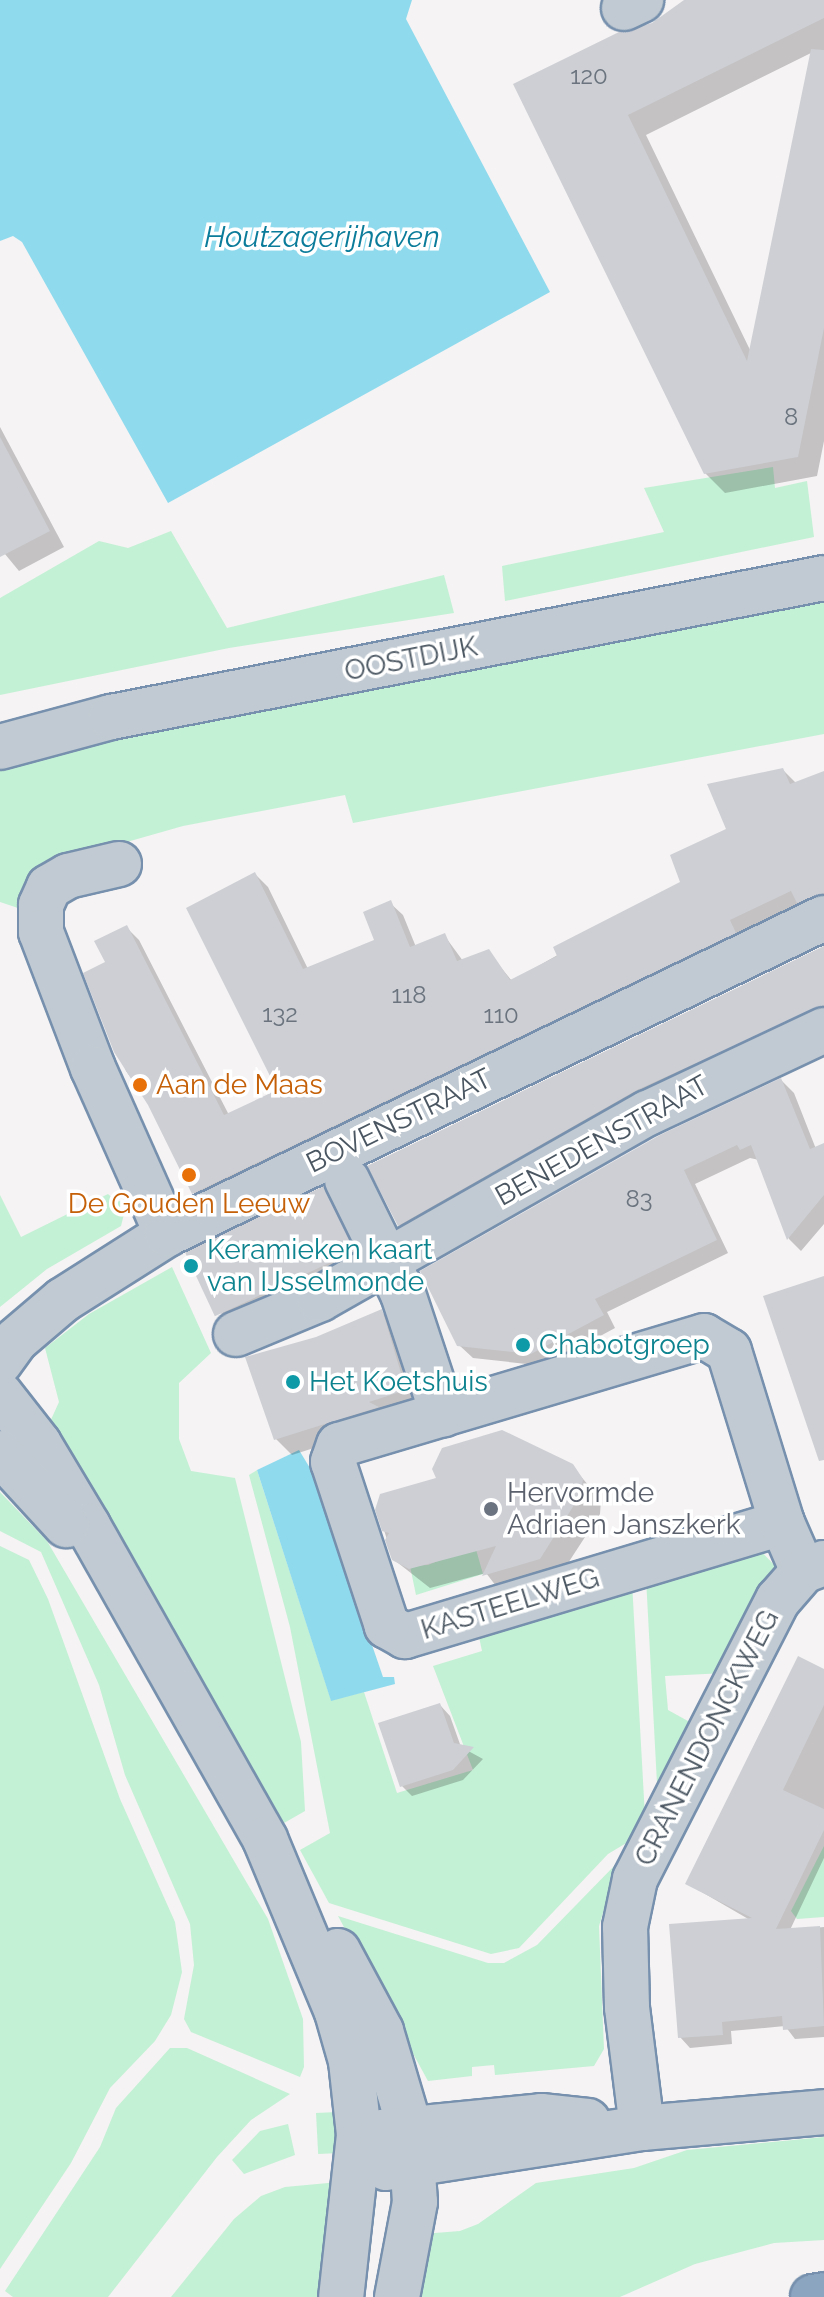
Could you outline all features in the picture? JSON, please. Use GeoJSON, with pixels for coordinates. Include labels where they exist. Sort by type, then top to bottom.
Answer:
{"type":"FeatureCollection","features":[{"type":"Feature","properties":{"kind":"highway"},"geometry":{"type":"LineString","coordinates":[[813,2297],[824,2295]]}},
{"type":"Feature","properties":{"kind":"street","name":"OOSTDIJK"},"geometry":{"type":"LineString","coordinates":[[0,747],[111,717],[824,578]]}},
{"type":"Feature","properties":{"kind":"street"},"geometry":{"type":"LineString","coordinates":[[119,864],[49,887],[41,905],[41,932],[98,1079],[167,1234]]}},
{"type":"Feature","properties":{"kind":"street","name":"BOVENSTRAAT"},"geometry":{"type":"LineString","coordinates":[[0,1362],[52,1308],[167,1234],[824,918]]}},
{"type":"Feature","properties":{"kind":"street","name":"BENEDENSTRAAT"},"geometry":{"type":"LineString","coordinates":[[236,1334],[320,1299],[648,1113],[824,1030]]}},
{"type":"Feature","properties":{"kind":"street"},"geometry":{"type":"LineString","coordinates":[[347,1180],[403,1294],[443,1415]]}},
{"type":"Feature","properties":{"kind":"street","name":"KASTEELWEG"},"geometry":{"type":"LineString","coordinates":[[782,1523],[405,1636],[387,1626],[333,1462],[339,1445],[704,1336],[729,1351],[782,1523],[814,1567]]}},
{"type":"Feature","properties":{"kind":"street"},"geometry":{"type":"LineString","coordinates":[[0,1394],[39,1444],[265,1839],[337,2012],[351,2061],[360,2152],[341,2297]]}},
{"type":"Feature","properties":{"kind":"street"},"geometry":{"type":"LineString","coordinates":[[0,1453],[121,1592]]}},
{"type":"Feature","properties":{"kind":"street","name":"CRANENDONCKWEG"},"geometry":{"type":"LineString","coordinates":[[642,2128],[626,1993],[625,1927],[635,1879],[778,1600],[814,1567]]}},
{"type":"Feature","properties":{"kind":"street"},"geometry":{"type":"LineString","coordinates":[[265,1839],[298,1881],[381,2031],[397,2072],[413,2148],[415,2202],[397,2297]]}},
{"type":"Feature","properties":{"kind":"street"},"geometry":{"type":"LineString","coordinates":[[360,2152],[413,2148],[541,2116],[642,2128],[824,2112]]}},
{"type":"Feature","properties":{"kind":"green space"},"geometry":{"type":"Polygon","coordinates":[[[773,467],[775,488],[807,481],[814,537],[505,601],[502,566],[664,532],[644,488],[773,467]]]}},
{"type":"Feature","properties":{"kind":"green space"},"geometry":{"type":"Polygon","coordinates":[[[171,531],[227,628],[444,575],[454,613],[229,648],[0,695],[0,598],[99,541],[128,548],[171,531]]]}},
{"type":"Feature","properties":{"kind":"green space"},"geometry":{"type":"Polygon","coordinates":[[[824,596],[824,734],[353,823],[345,795],[183,826],[46,865],[23,885],[24,910],[0,902],[0,766],[88,738],[824,596]]]}},
{"type":"Feature","properties":{"kind":"green space"},"geometry":{"type":"Polygon","coordinates":[[[108,1194],[117,1202],[128,1198],[121,1226],[47,1269],[0,1307],[0,1195],[21,1237],[108,1194]]]}},
{"type":"Feature","properties":{"kind":"green space"},"geometry":{"type":"Polygon","coordinates":[[[172,1267],[211,1353],[179,1383],[179,1439],[191,1471],[235,1478],[301,1742],[305,1811],[284,1823],[49,1424],[59,1402],[45,1348],[89,1314],[172,1267]]]}},
{"type":"Feature","properties":{"kind":"green space"},"geometry":{"type":"Polygon","coordinates":[[[257,1470],[331,1700],[364,1692],[397,1793],[473,1770],[433,1666],[482,1651],[478,1632],[632,1582],[645,1817],[628,1842],[608,1854],[519,1948],[491,1954],[329,1903],[300,1850],[330,1833],[290,1627],[249,1475],[257,1470]]]}},
{"type":"Feature","properties":{"kind":"green space"},"geometry":{"type":"Polygon","coordinates":[[[0,1492],[47,1541],[268,1919],[303,2019],[304,2067],[300,2077],[191,2032],[184,2019],[194,1965],[190,1924],[125,1775],[99,1685],[41,1552],[0,1531],[0,1492]]]}},
{"type":"Feature","properties":{"kind":"green space"},"geometry":{"type":"Polygon","coordinates":[[[0,1546],[29,1560],[48,1599],[120,1799],[175,1922],[182,1972],[171,2015],[155,2041],[110,2088],[71,2163],[0,2269],[0,1546]]]}},
{"type":"Feature","properties":{"kind":"green space"},"geometry":{"type":"Polygon","coordinates":[[[475,1546],[483,1574],[416,1595],[410,1566],[428,1565],[475,1546]]]}},
{"type":"Feature","properties":{"kind":"green space"},"geometry":{"type":"Polygon","coordinates":[[[759,1549],[777,1568],[725,1673],[665,1676],[668,1710],[697,1726],[658,1802],[646,1578],[759,1549]]]}},
{"type":"Feature","properties":{"kind":"green space"},"geometry":{"type":"Polygon","coordinates":[[[824,1846],[824,1917],[797,1919],[791,1911],[824,1846]]]}},
{"type":"Feature","properties":{"kind":"green space"},"geometry":{"type":"Polygon","coordinates":[[[618,1862],[599,1926],[604,2049],[594,2066],[495,2075],[494,2065],[472,2067],[472,2076],[428,2081],[338,1916],[488,1963],[504,1963],[537,1945],[618,1862]]]}},
{"type":"Feature","properties":{"kind":"green space"},"geometry":{"type":"Polygon","coordinates":[[[170,2048],[187,2048],[290,2094],[251,2120],[217,2157],[108,2297],[13,2297],[5,2291],[100,2147],[116,2108],[170,2048]]]}},
{"type":"Feature","properties":{"kind":"green space"},"geometry":{"type":"Polygon","coordinates":[[[337,2112],[339,2153],[318,2154],[316,2113],[337,2112]]]}},
{"type":"Feature","properties":{"kind":"green space"},"geometry":{"type":"Polygon","coordinates":[[[288,2124],[295,2155],[244,2174],[232,2160],[260,2131],[288,2124]]]}},
{"type":"Feature","properties":{"kind":"green space"},"geometry":{"type":"Polygon","coordinates":[[[824,2137],[824,2240],[774,2243],[695,2264],[620,2297],[409,2297],[422,2234],[460,2231],[478,2224],[536,2183],[634,2168],[687,2150],[824,2137]]]}},
{"type":"Feature","properties":{"kind":"green space"},"geometry":{"type":"Polygon","coordinates":[[[339,2182],[330,2297],[171,2297],[234,2219],[261,2196],[285,2187],[339,2182]]]}},
{"type":"Feature","properties":{"kind":"water","name":"Houtzagerijhaven"},"geometry":{"type":"Polygon","coordinates":[[[0,0],[412,0],[406,19],[550,292],[168,503],[22,242],[13,236],[0,241],[0,0]]]}},
{"type":"Feature","properties":{"kind":"water"},"geometry":{"type":"Polygon","coordinates":[[[299,1450],[313,1473],[383,1677],[394,1677],[395,1684],[331,1701],[257,1470],[299,1450]]]}},
{"type":"Feature","properties":{"kind":"building"},"geometry":{"type":"Polygon","coordinates":[[[684,0],[824,0],[824,18],[628,115],[747,361],[811,49],[824,50],[824,328],[798,457],[704,474],[513,84],[619,32],[652,23],[684,0]]]}},
{"type":"Feature","properties":{"kind":"building"},"geometry":{"type":"Polygon","coordinates":[[[0,437],[50,531],[0,557],[0,437]]]}},
{"type":"Feature","properties":{"kind":"building"},"geometry":{"type":"Polygon","coordinates":[[[783,768],[790,784],[824,771],[824,893],[797,903],[791,891],[730,920],[736,933],[192,1194],[148,1105],[114,1052],[83,973],[105,962],[94,941],[127,925],[224,1115],[277,1090],[186,908],[255,872],[303,969],[374,940],[363,912],[391,900],[410,947],[445,933],[457,961],[489,949],[510,980],[557,956],[553,947],[680,882],[670,855],[726,829],[707,784],[783,768]]]}},
{"type":"Feature","properties":{"kind":"building"},"geometry":{"type":"Polygon","coordinates":[[[824,946],[824,1005],[637,1090],[398,1226],[367,1166],[824,946]]]}},
{"type":"Feature","properties":{"kind":"building"},"geometry":{"type":"Polygon","coordinates":[[[781,1078],[810,1149],[824,1143],[824,1195],[787,1240],[751,1145],[740,1150],[737,1145],[684,1170],[717,1240],[595,1299],[604,1315],[531,1354],[457,1346],[420,1271],[660,1135],[781,1078]]]}},
{"type":"Feature","properties":{"kind":"building"},"geometry":{"type":"Polygon","coordinates":[[[324,1186],[354,1251],[215,1316],[184,1251],[324,1186]]]}},
{"type":"Feature","properties":{"kind":"building"},"geometry":{"type":"Polygon","coordinates":[[[824,1276],[824,1460],[819,1461],[763,1296],[824,1276]]]}},
{"type":"Feature","properties":{"kind":"building"},"geometry":{"type":"Polygon","coordinates":[[[382,1309],[406,1390],[369,1402],[379,1407],[274,1440],[245,1357],[316,1337],[382,1309]]]}},
{"type":"Feature","properties":{"kind":"building","name":"Hervormde Adriaen Janszkerk"},"geometry":{"type":"Polygon","coordinates":[[[502,1430],[573,1464],[583,1479],[581,1494],[540,1559],[482,1576],[496,1546],[409,1569],[392,1560],[385,1540],[389,1533],[382,1531],[375,1510],[380,1494],[436,1478],[432,1469],[442,1448],[502,1430]]]}},
{"type":"Feature","properties":{"kind":"building"},"geometry":{"type":"Polygon","coordinates":[[[798,1656],[824,1669],[824,1705],[783,1790],[824,1809],[824,1830],[776,1929],[820,1926],[824,2026],[783,2030],[782,2016],[722,2022],[723,2035],[678,2038],[669,1924],[752,1918],[685,1884],[798,1656]]]}},
{"type":"Feature","properties":{"kind":"building"},"geometry":{"type":"Polygon","coordinates":[[[440,1703],[454,1743],[474,1747],[453,1770],[400,1787],[378,1723],[440,1703]]]}},
{"type":"Feature","properties":{"kind":"place","name":"Aan de Maas"},"geometry":{"type":"Point","coordinates":[140,1085]}},
{"type":"Feature","properties":{"kind":"place","name":"De Gouden Leeuw"},"geometry":{"type":"Point","coordinates":[189,1175]}},
{"type":"Feature","properties":{"kind":"place","name":"Keramieken kaart van IJsselmonde"},"geometry":{"type":"Point","coordinates":[191,1266]}},
{"type":"Feature","properties":{"kind":"place","name":"Chabotgroep"},"geometry":{"type":"Point","coordinates":[523,1345]}},
{"type":"Feature","properties":{"kind":"place","name":"Het Koetshuis"},"geometry":{"type":"Point","coordinates":[293,1382]}},
{"type":"Feature","properties":{"kind":"place","name":"Hervormde Adriaen Janszkerk"},"geometry":{"type":"Point","coordinates":[491,1509]}}]}
